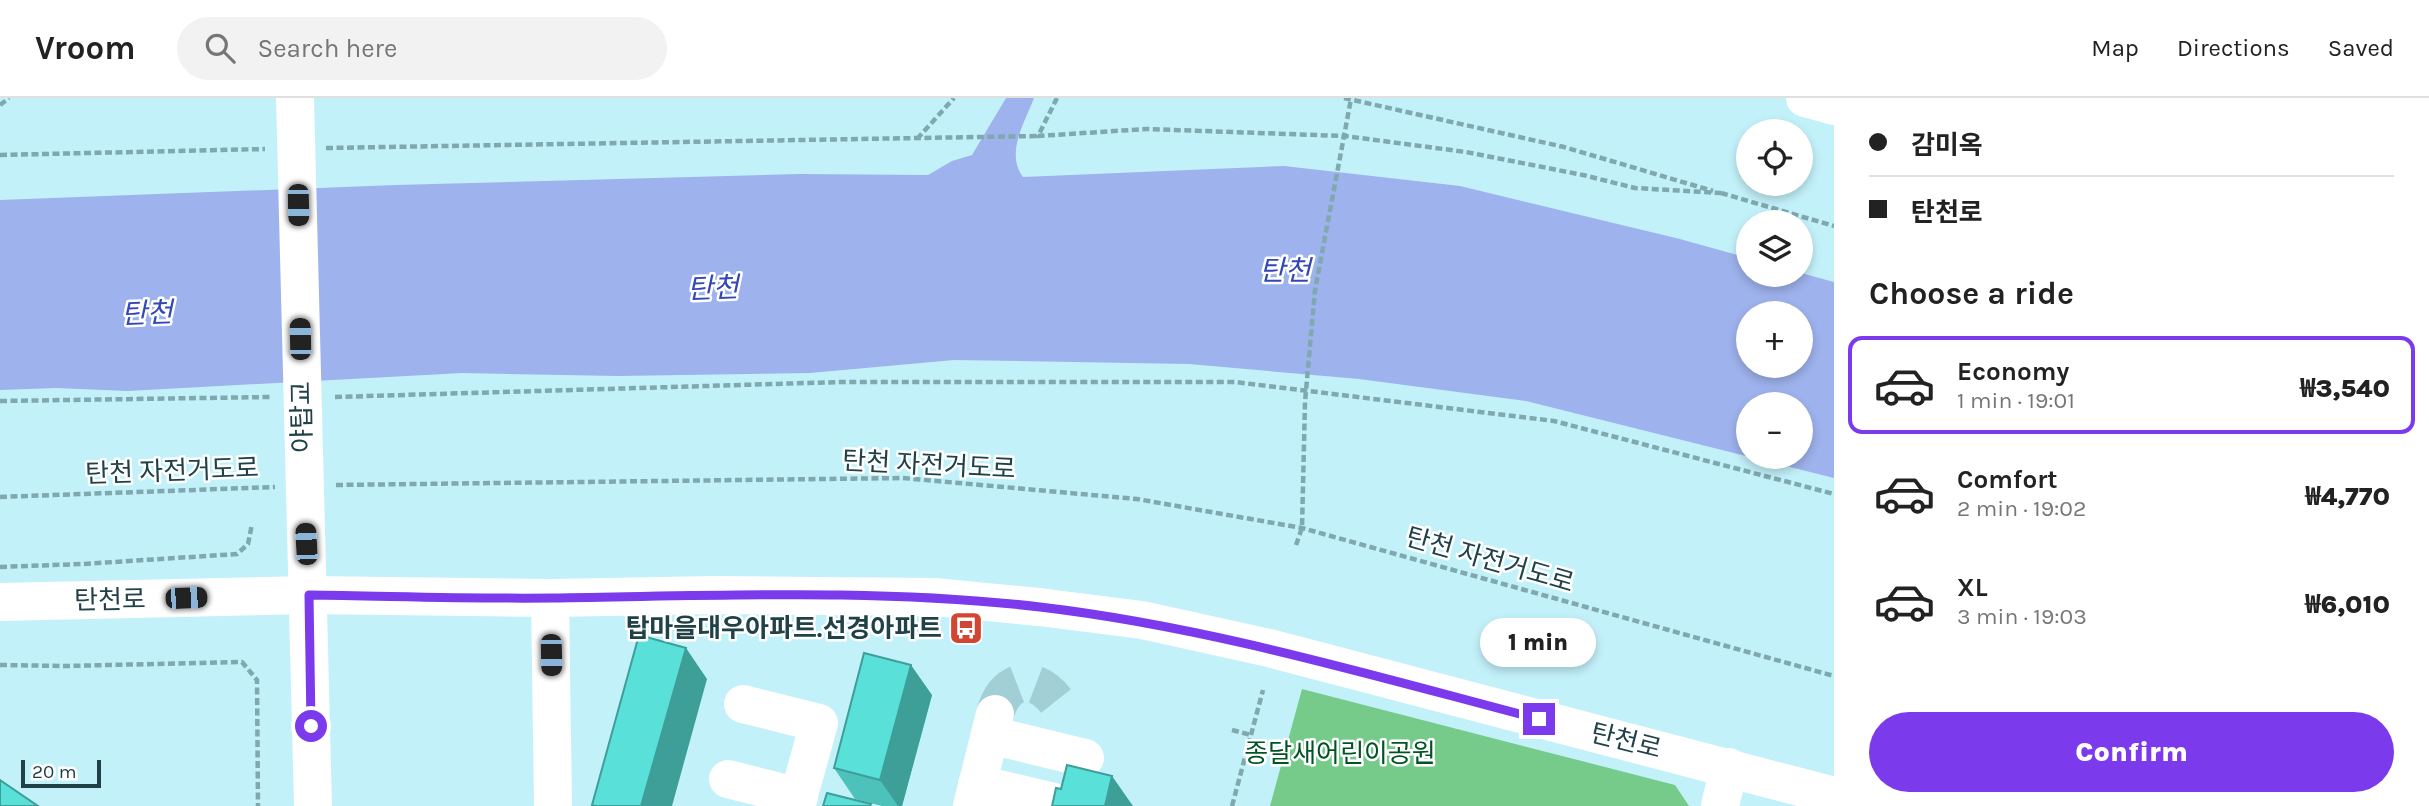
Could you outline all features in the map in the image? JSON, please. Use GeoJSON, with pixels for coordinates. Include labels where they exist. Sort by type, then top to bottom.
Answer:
{"type":"FeatureCollection","features":[{"type":"Feature","properties":{"kind":"main road","name":"야탑교"},"geometry":{"type":"LineString","coordinates":[[295,98],[313,806]]}},
{"type":"Feature","properties":{"kind":"main road"},"geometry":{"type":"LineString","coordinates":[[1805,98],[1834,106]]}},
{"type":"Feature","properties":{"kind":"main road","name":"탄천로"},"geometry":{"type":"LineString","coordinates":[[0,602],[309,595],[550,598],[718,595],[934,597],[1039,607],[1142,620],[1269,649],[1834,796]]}},
{"type":"Feature","properties":{"kind":"main road"},"geometry":{"type":"LineString","coordinates":[[550,598],[554,806]]}},
{"type":"Feature","properties":{"kind":"main road"},"geometry":{"type":"LineString","coordinates":[[728,779],[798,802],[819,723],[743,704]]}},
{"type":"Feature","properties":{"kind":"main road"},"geometry":{"type":"LineString","coordinates":[[1054,802],[974,795],[992,724],[1086,758]]}},
{"type":"Feature","properties":{"kind":"main road"},"geometry":{"type":"LineString","coordinates":[[1720,806],[1729,767]]}},
{"type":"Feature","properties":{"kind":"path"},"geometry":{"type":"LineString","coordinates":[[0,105],[9,98]]}},
{"type":"Feature","properties":{"kind":"path"},"geometry":{"type":"LineString","coordinates":[[917,139],[954,98]]}},
{"type":"Feature","properties":{"kind":"path"},"geometry":{"type":"LineString","coordinates":[[1038,136],[1057,98]]}},
{"type":"Feature","properties":{"kind":"path"},"geometry":{"type":"LineString","coordinates":[[1344,98],[1564,147],[1834,226]]}},
{"type":"Feature","properties":{"kind":"path"},"geometry":{"type":"LineString","coordinates":[[1296,545],[1302,528],[1305,402],[1315,290],[1351,99]]}},
{"type":"Feature","properties":{"kind":"path"},"geometry":{"type":"LineString","coordinates":[[314,148],[917,139],[1038,136],[1146,129],[1345,136],[1466,152],[1635,188],[1721,193]]}},
{"type":"Feature","properties":{"kind":"path"},"geometry":{"type":"LineString","coordinates":[[0,155],[272,149]]}},
{"type":"Feature","properties":{"kind":"path"},"geometry":{"type":"LineString","coordinates":[[328,397],[841,382],[1236,382],[1554,421],[1834,494]]}},
{"type":"Feature","properties":{"kind":"path"},"geometry":{"type":"LineString","coordinates":[[0,401],[274,397]]}},
{"type":"Feature","properties":{"kind":"path","name":"탄천 자전거도로"},"geometry":{"type":"LineString","coordinates":[[328,485],[903,478],[1137,499],[1302,528],[1834,676]]}},
{"type":"Feature","properties":{"kind":"path","name":"탄천 자전거도로"},"geometry":{"type":"LineString","coordinates":[[0,497],[288,486]]}},
{"type":"Feature","properties":{"kind":"path"},"geometry":{"type":"LineString","coordinates":[[0,566],[83,564],[236,554],[248,544],[253,524]]}},
{"type":"Feature","properties":{"kind":"path"},"geometry":{"type":"LineString","coordinates":[[0,665],[242,662],[257,680],[258,806]]}},
{"type":"Feature","properties":{"kind":"path"},"geometry":{"type":"LineString","coordinates":[[1231,806],[1263,690]]}},
{"type":"Feature","properties":{"kind":"path"},"geometry":{"type":"LineString","coordinates":[[1232,730],[1251,735]]}},
{"type":"Feature","properties":{"kind":"green space","name":"종달새어린이공원"},"geometry":{"type":"Polygon","coordinates":[[[1302,689],[1675,785],[1689,806],[1270,806],[1302,689]]]}},
{"type":"Feature","properties":{"kind":"water","name":"탄천"},"geometry":{"type":"Polygon","coordinates":[[[1006,98],[1034,98],[1016,148],[1018,168],[1023,177],[1284,166],[1460,186],[1736,255],[1736,287],[1813,287],[1813,276],[1834,282],[1834,478],[1798,469],[1813,469],[1813,392],[1736,392],[1736,453],[1526,401],[1359,379],[1189,364],[954,360],[810,373],[618,376],[462,373],[128,391],[56,388],[0,390],[0,200],[396,185],[799,174],[928,175],[952,161],[972,155],[1006,98]]]}},
{"type":"Feature","properties":{"kind":"building"},"geometry":{"type":"Polygon","coordinates":[[[639,635],[686,648],[641,806],[595,806],[592,805],[639,635]]]}},
{"type":"Feature","properties":{"kind":"building"},"geometry":{"type":"Polygon","coordinates":[[[864,653],[911,665],[880,780],[834,768],[864,653]]]}},
{"type":"Feature","properties":{"kind":"building"},"geometry":{"type":"Polygon","coordinates":[[[1067,765],[1112,776],[1105,806],[1052,806],[1056,788],[1061,789],[1067,765]]]}},
{"type":"Feature","properties":{"kind":"building"},"geometry":{"type":"Polygon","coordinates":[[[0,780],[38,806],[0,806],[0,780]]]}},
{"type":"Feature","properties":{"kind":"building"},"geometry":{"type":"Polygon","coordinates":[[[827,793],[871,804],[823,806],[827,793]]]}},
{"type":"Feature","properties":{"kind":"tunnel"},"geometry":{"type":"LineString","coordinates":[[995,714],[1006,693],[1021,684],[1038,686],[1056,701]]}},
{"type":"Feature","properties":{"kind":"place","name":"탑마을대우아파트.선경아파트"},"geometry":{"type":"Point","coordinates":[966,628]}},
{"type":"Feature","properties":{"kind":"route"},"geometry":{"type":"LineString","coordinates":[[311,726],[309,595],[550,598],[718,595],[934,597],[1039,607],[1142,620],[1269,649],[1539,719]]}}]}
